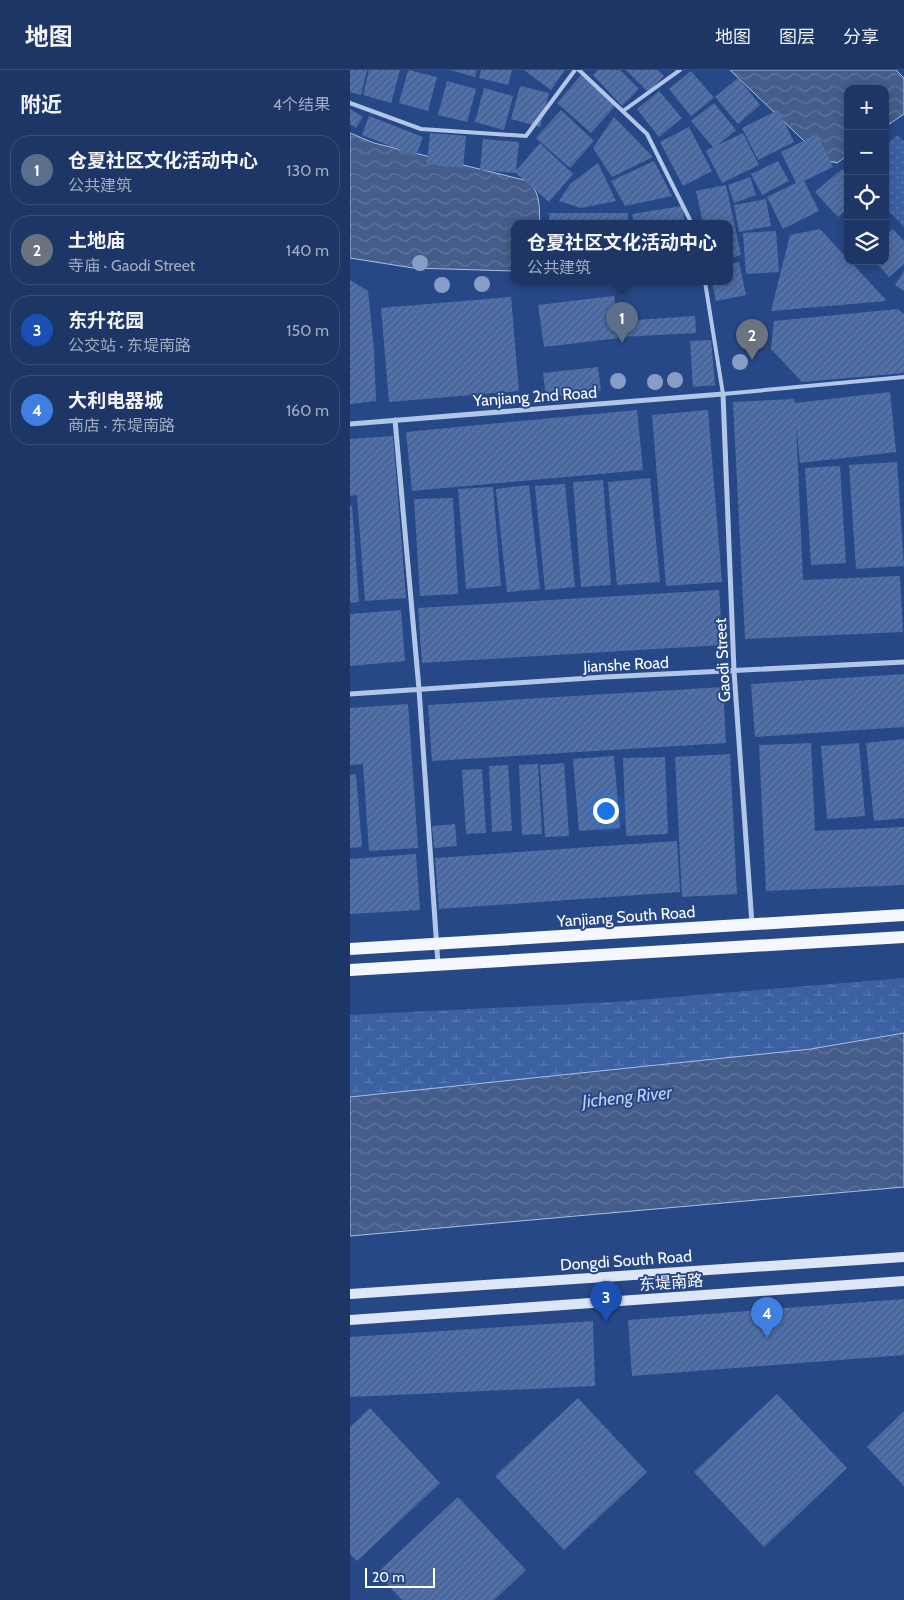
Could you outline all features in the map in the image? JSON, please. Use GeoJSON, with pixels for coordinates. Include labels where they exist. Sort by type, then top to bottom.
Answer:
{"type":"FeatureCollection","features":[{"type":"Feature","properties":{"kind":"main road","name":"Yanjiang South Road"},"geometry":{"type":"LineString","coordinates":[[350,949],[904,915]]}},
{"type":"Feature","properties":{"kind":"main road"},"geometry":{"type":"LineString","coordinates":[[350,970],[904,937]]}},
{"type":"Feature","properties":{"kind":"main road","name":"Dongdi South Road"},"geometry":{"type":"LineString","coordinates":[[350,1294],[904,1257]]}},
{"type":"Feature","properties":{"kind":"main road","name":"东堤南路"},"geometry":{"type":"LineString","coordinates":[[350,1320],[904,1281]]}},
{"type":"Feature","properties":{"kind":"street","name":"Yanjiang 2nd Road"},"geometry":{"type":"LineString","coordinates":[[350,424],[723,394]]}},
{"type":"Feature","properties":{"kind":"street","name":"Gaodi Street"},"geometry":{"type":"LineString","coordinates":[[723,394],[734,671],[752,924]]}},
{"type":"Feature","properties":{"kind":"street"},"geometry":{"type":"LineString","coordinates":[[395,420],[419,689],[438,965]]}},
{"type":"Feature","properties":{"kind":"street","name":"Jianshe Road"},"geometry":{"type":"LineString","coordinates":[[350,694],[904,662]]}},
{"type":"Feature","properties":{"kind":"lane"},"geometry":{"type":"LineString","coordinates":[[350,102],[421,129],[526,136],[575,70]]}},
{"type":"Feature","properties":{"kind":"lane"},"geometry":{"type":"LineString","coordinates":[[579,70],[647,134],[690,220]]}},
{"type":"Feature","properties":{"kind":"lane"},"geometry":{"type":"LineString","coordinates":[[623,111],[680,70]]}},
{"type":"Feature","properties":{"kind":"lane"},"geometry":{"type":"LineString","coordinates":[[705,285],[723,394],[904,377]]}},
{"type":"Feature","properties":{"kind":"green space"},"geometry":{"type":"Polygon","coordinates":[[[897,135],[904,141],[904,227],[889,211],[889,142],[897,135]]]}},
{"type":"Feature","properties":{"kind":"green space"},"geometry":{"type":"Polygon","coordinates":[[[904,978],[904,1033],[819,1048],[350,1097],[350,1015],[614,1002],[904,978]]]}},
{"type":"Feature","properties":{"kind":"water"},"geometry":{"type":"Polygon","coordinates":[[[730,70],[896,70],[904,78],[904,114],[889,124],[889,85],[844,85],[844,158],[837,163],[824,160],[730,70]]]}},
{"type":"Feature","properties":{"kind":"water"},"geometry":{"type":"Polygon","coordinates":[[[350,133],[374,143],[528,181],[537,196],[540,220],[511,220],[511,271],[413,268],[350,258],[350,133]]]}},
{"type":"Feature","properties":{"kind":"water","name":"Jicheng River"},"geometry":{"type":"Polygon","coordinates":[[[904,1033],[904,1187],[350,1236],[350,1097],[811,1049],[904,1033]]]}},
{"type":"Feature","properties":{"kind":"building"},"geometry":{"type":"Polygon","coordinates":[[[350,70],[367,70],[361,95],[350,92],[350,70]]]}},
{"type":"Feature","properties":{"kind":"building"},"geometry":{"type":"Polygon","coordinates":[[[369,70],[400,70],[391,103],[363,95],[369,70]]]}},
{"type":"Feature","properties":{"kind":"building"},"geometry":{"type":"Polygon","coordinates":[[[408,70],[437,77],[428,111],[399,103],[408,70]]]}},
{"type":"Feature","properties":{"kind":"building"},"geometry":{"type":"Polygon","coordinates":[[[450,70],[477,70],[475,77],[450,70]]]}},
{"type":"Feature","properties":{"kind":"building"},"geometry":{"type":"Polygon","coordinates":[[[481,70],[512,70],[508,85],[479,78],[481,70]]]}},
{"type":"Feature","properties":{"kind":"building"},"geometry":{"type":"Polygon","coordinates":[[[524,70],[565,70],[551,90],[524,70]]]}},
{"type":"Feature","properties":{"kind":"building"},"geometry":{"type":"Polygon","coordinates":[[[598,70],[620,70],[639,89],[622,106],[593,75],[598,70]]]}},
{"type":"Feature","properties":{"kind":"building"},"geometry":{"type":"Polygon","coordinates":[[[626,70],[658,70],[664,76],[648,92],[626,70]]]}},
{"type":"Feature","properties":{"kind":"building"},"geometry":{"type":"Polygon","coordinates":[[[691,71],[714,98],[691,116],[669,89],[691,71]]]}},
{"type":"Feature","properties":{"kind":"building"},"geometry":{"type":"Polygon","coordinates":[[[582,74],[615,106],[591,133],[557,103],[582,74]]]}},
{"type":"Feature","properties":{"kind":"building"},"geometry":{"type":"Polygon","coordinates":[[[738,78],[760,105],[738,124],[715,97],[738,78]]]}},
{"type":"Feature","properties":{"kind":"building"},"geometry":{"type":"Polygon","coordinates":[[[447,81],[476,89],[467,122],[438,115],[447,81]]]}},
{"type":"Feature","properties":{"kind":"building"},"geometry":{"type":"Polygon","coordinates":[[[520,86],[549,93],[540,127],[511,119],[520,86]]]}},
{"type":"Feature","properties":{"kind":"building"},"geometry":{"type":"Polygon","coordinates":[[[484,88],[513,96],[504,130],[475,122],[484,88]]]}},
{"type":"Feature","properties":{"kind":"building"},"geometry":{"type":"Polygon","coordinates":[[[659,91],[682,118],[659,137],[637,109],[659,91]]]}},
{"type":"Feature","properties":{"kind":"building"},"geometry":{"type":"Polygon","coordinates":[[[714,103],[736,130],[718,145],[743,133],[759,165],[722,183],[706,151],[713,147],[691,121],[714,103]]]}},
{"type":"Feature","properties":{"kind":"building"},"geometry":{"type":"Polygon","coordinates":[[[350,109],[363,117],[356,128],[350,124],[350,109]]]}},
{"type":"Feature","properties":{"kind":"building"},"geometry":{"type":"Polygon","coordinates":[[[561,110],[594,141],[570,168],[536,138],[561,110]]]}},
{"type":"Feature","properties":{"kind":"building"},"geometry":{"type":"Polygon","coordinates":[[[778,110],[794,142],[758,160],[742,128],[778,110]]]}},
{"type":"Feature","properties":{"kind":"building"},"geometry":{"type":"Polygon","coordinates":[[[369,116],[423,137],[416,156],[362,135],[369,116]]]}},
{"type":"Feature","properties":{"kind":"building"},"geometry":{"type":"Polygon","coordinates":[[[614,117],[653,157],[612,177],[593,148],[614,117]]]}},
{"type":"Feature","properties":{"kind":"building"},"geometry":{"type":"Polygon","coordinates":[[[689,127],[712,171],[683,186],[660,142],[689,127]]]}},
{"type":"Feature","properties":{"kind":"building"},"geometry":{"type":"Polygon","coordinates":[[[430,133],[466,136],[463,168],[427,164],[430,133]]]}},
{"type":"Feature","properties":{"kind":"building"},"geometry":{"type":"Polygon","coordinates":[[[817,134],[833,167],[804,181],[819,211],[783,229],[767,197],[796,183],[781,152],[817,134]]]}},
{"type":"Feature","properties":{"kind":"building"},"geometry":{"type":"Polygon","coordinates":[[[483,139],[519,142],[516,171],[540,143],[573,174],[549,202],[516,173],[480,170],[483,139]]]}},
{"type":"Feature","properties":{"kind":"building"},"geometry":{"type":"Polygon","coordinates":[[[654,161],[672,196],[625,206],[611,181],[654,161]]]}},
{"type":"Feature","properties":{"kind":"building"},"geometry":{"type":"Polygon","coordinates":[[[778,161],[789,181],[762,195],[751,174],[778,161]]]}},
{"type":"Feature","properties":{"kind":"building"},"geometry":{"type":"Polygon","coordinates":[[[598,163],[616,201],[581,208],[559,201],[570,184],[598,163]]]}},
{"type":"Feature","properties":{"kind":"building"},"geometry":{"type":"Polygon","coordinates":[[[842,169],[844,171],[844,212],[838,217],[815,192],[842,169]]]}},
{"type":"Feature","properties":{"kind":"building"},"geometry":{"type":"Polygon","coordinates":[[[750,177],[756,195],[734,203],[728,185],[750,177]]]}},
{"type":"Feature","properties":{"kind":"building"},"geometry":{"type":"Polygon","coordinates":[[[726,185],[741,255],[733,257],[733,220],[702,220],[696,191],[726,185]]]}},
{"type":"Feature","properties":{"kind":"building"},"geometry":{"type":"Polygon","coordinates":[[[766,199],[771,226],[739,232],[734,205],[766,199]]]}},
{"type":"Feature","properties":{"kind":"building"},"geometry":{"type":"Polygon","coordinates":[[[682,206],[684,220],[633,220],[632,214],[682,206]]]}},
{"type":"Feature","properties":{"kind":"building"},"geometry":{"type":"Polygon","coordinates":[[[549,213],[628,213],[628,220],[549,220],[549,213]]]}},
{"type":"Feature","properties":{"kind":"building"},"geometry":{"type":"Polygon","coordinates":[[[820,229],[844,255],[844,265],[854,265],[887,301],[771,311],[790,235],[820,229]]]}},
{"type":"Feature","properties":{"kind":"building"},"geometry":{"type":"Polygon","coordinates":[[[893,229],[904,241],[904,264],[889,277],[878,265],[889,265],[889,232],[893,229]]]}},
{"type":"Feature","properties":{"kind":"building"},"geometry":{"type":"Polygon","coordinates":[[[776,231],[779,272],[746,274],[743,233],[776,231]]]}},
{"type":"Feature","properties":{"kind":"building"},"geometry":{"type":"Polygon","coordinates":[[[739,262],[746,295],[716,301],[713,285],[733,285],[733,263],[739,262]]]}},
{"type":"Feature","properties":{"kind":"building"},"geometry":{"type":"Polygon","coordinates":[[[904,271],[904,291],[895,285],[904,271]]]}},
{"type":"Feature","properties":{"kind":"building"},"geometry":{"type":"Polygon","coordinates":[[[350,280],[368,291],[374,350],[376,401],[350,404],[350,280]]]}},
{"type":"Feature","properties":{"kind":"building"},"geometry":{"type":"Polygon","coordinates":[[[614,296],[619,338],[544,347],[538,305],[614,296]]]}},
{"type":"Feature","properties":{"kind":"building"},"geometry":{"type":"Polygon","coordinates":[[[511,297],[519,391],[389,402],[381,308],[511,297]]]}},
{"type":"Feature","properties":{"kind":"building"},"geometry":{"type":"Polygon","coordinates":[[[898,309],[904,314],[904,373],[802,382],[771,349],[774,321],[898,309]]]}},
{"type":"Feature","properties":{"kind":"building"},"geometry":{"type":"Polygon","coordinates":[[[695,316],[696,333],[621,337],[619,321],[695,316]]]}},
{"type":"Feature","properties":{"kind":"building"},"geometry":{"type":"Polygon","coordinates":[[[711,340],[715,385],[693,387],[690,341],[711,340]]]}},
{"type":"Feature","properties":{"kind":"building"},"geometry":{"type":"Polygon","coordinates":[[[598,367],[601,391],[546,397],[543,373],[598,367]]]}},
{"type":"Feature","properties":{"kind":"building"},"geometry":{"type":"Polygon","coordinates":[[[890,392],[896,452],[800,463],[796,423],[803,580],[900,576],[903,632],[745,639],[733,402],[794,399],[795,403],[890,392]]]}},
{"type":"Feature","properties":{"kind":"building"},"geometry":{"type":"Polygon","coordinates":[[[637,410],[643,470],[412,491],[406,432],[637,410]]]}},
{"type":"Feature","properties":{"kind":"building"},"geometry":{"type":"Polygon","coordinates":[[[708,410],[722,582],[666,586],[652,415],[708,410]]]}},
{"type":"Feature","properties":{"kind":"building"},"geometry":{"type":"Polygon","coordinates":[[[393,436],[406,598],[365,601],[357,495],[350,496],[350,439],[393,436]]]}},
{"type":"Feature","properties":{"kind":"building"},"geometry":{"type":"Polygon","coordinates":[[[897,462],[904,566],[856,569],[849,465],[897,462]]]}},
{"type":"Feature","properties":{"kind":"building"},"geometry":{"type":"Polygon","coordinates":[[[840,466],[846,563],[811,565],[805,468],[840,466]]]}},
{"type":"Feature","properties":{"kind":"building"},"geometry":{"type":"Polygon","coordinates":[[[650,478],[660,582],[617,585],[608,482],[650,478]]]}},
{"type":"Feature","properties":{"kind":"building"},"geometry":{"type":"Polygon","coordinates":[[[603,480],[611,585],[581,587],[573,482],[603,480]]]}},
{"type":"Feature","properties":{"kind":"building"},"geometry":{"type":"Polygon","coordinates":[[[565,484],[575,587],[545,590],[535,486],[565,484]]]}},
{"type":"Feature","properties":{"kind":"building"},"geometry":{"type":"Polygon","coordinates":[[[529,485],[540,589],[507,592],[496,489],[529,485]]]}},
{"type":"Feature","properties":{"kind":"building"},"geometry":{"type":"Polygon","coordinates":[[[493,487],[501,586],[466,589],[458,489],[493,487]]]}},
{"type":"Feature","properties":{"kind":"building"},"geometry":{"type":"Polygon","coordinates":[[[453,498],[458,594],[420,596],[414,499],[453,498]]]}},
{"type":"Feature","properties":{"kind":"building"},"geometry":{"type":"Polygon","coordinates":[[[350,506],[352,506],[359,602],[350,603],[350,506]]]}},
{"type":"Feature","properties":{"kind":"building"},"geometry":{"type":"Polygon","coordinates":[[[719,590],[723,645],[422,663],[418,608],[719,590]]]}},
{"type":"Feature","properties":{"kind":"building"},"geometry":{"type":"Polygon","coordinates":[[[401,610],[405,661],[350,666],[350,614],[401,610]]]}},
{"type":"Feature","properties":{"kind":"building"},"geometry":{"type":"Polygon","coordinates":[[[904,674],[904,727],[755,737],[751,684],[904,674]]]}},
{"type":"Feature","properties":{"kind":"building"},"geometry":{"type":"Polygon","coordinates":[[[723,687],[726,743],[432,761],[428,705],[723,687]]]}},
{"type":"Feature","properties":{"kind":"building"},"geometry":{"type":"Polygon","coordinates":[[[408,704],[418,848],[369,851],[363,764],[350,765],[350,708],[408,704]]]}},
{"type":"Feature","properties":{"kind":"building"},"geometry":{"type":"Polygon","coordinates":[[[904,739],[904,818],[874,821],[866,743],[904,739]]]}},
{"type":"Feature","properties":{"kind":"building"},"geometry":{"type":"Polygon","coordinates":[[[811,743],[815,831],[904,827],[904,885],[766,891],[759,745],[811,743]]]}},
{"type":"Feature","properties":{"kind":"building"},"geometry":{"type":"Polygon","coordinates":[[[859,743],[865,816],[827,819],[821,746],[859,743]]]}},
{"type":"Feature","properties":{"kind":"building"},"geometry":{"type":"Polygon","coordinates":[[[730,754],[737,894],[682,897],[675,757],[730,754]]]}},
{"type":"Feature","properties":{"kind":"building"},"geometry":{"type":"Polygon","coordinates":[[[614,756],[620,828],[579,831],[573,759],[614,756]]]}},
{"type":"Feature","properties":{"kind":"building"},"geometry":{"type":"Polygon","coordinates":[[[665,757],[668,834],[626,836],[623,758],[665,757]]]}},
{"type":"Feature","properties":{"kind":"building"},"geometry":{"type":"Polygon","coordinates":[[[564,763],[569,836],[545,837],[540,765],[564,763]]]}},
{"type":"Feature","properties":{"kind":"building"},"geometry":{"type":"Polygon","coordinates":[[[538,764],[542,834],[522,835],[519,765],[538,764]]]}},
{"type":"Feature","properties":{"kind":"building"},"geometry":{"type":"Polygon","coordinates":[[[508,765],[512,831],[492,832],[489,766],[508,765]]]}},
{"type":"Feature","properties":{"kind":"building"},"geometry":{"type":"Polygon","coordinates":[[[482,769],[486,833],[466,834],[462,770],[482,769]]]}},
{"type":"Feature","properties":{"kind":"building"},"geometry":{"type":"Polygon","coordinates":[[[356,774],[362,847],[350,848],[350,775],[356,774]]]}},
{"type":"Feature","properties":{"kind":"building"},"geometry":{"type":"Polygon","coordinates":[[[455,824],[457,846],[434,848],[432,826],[455,824]]]}},
{"type":"Feature","properties":{"kind":"building"},"geometry":{"type":"Polygon","coordinates":[[[677,841],[680,892],[439,909],[435,858],[677,841]]]}},
{"type":"Feature","properties":{"kind":"building"},"geometry":{"type":"Polygon","coordinates":[[[416,854],[420,910],[350,914],[350,859],[416,854]]]}},
{"type":"Feature","properties":{"kind":"building"},"geometry":{"type":"Polygon","coordinates":[[[904,1299],[904,1355],[632,1376],[628,1320],[904,1299]]]}},
{"type":"Feature","properties":{"kind":"building"},"geometry":{"type":"Polygon","coordinates":[[[593,1321],[595,1386],[350,1397],[350,1337],[593,1321]]]}},
{"type":"Feature","properties":{"kind":"building"},"geometry":{"type":"Polygon","coordinates":[[[777,1394],[847,1468],[764,1547],[694,1472],[777,1394]]]}},
{"type":"Feature","properties":{"kind":"building"},"geometry":{"type":"Polygon","coordinates":[[[578,1398],[647,1472],[564,1550],[495,1476],[578,1398]]]}},
{"type":"Feature","properties":{"kind":"building"},"geometry":{"type":"Polygon","coordinates":[[[370,1408],[440,1483],[357,1561],[350,1554],[350,1427],[370,1408]]]}},
{"type":"Feature","properties":{"kind":"building"},"geometry":{"type":"Polygon","coordinates":[[[904,1411],[904,1486],[867,1447],[904,1411]]]}},
{"type":"Feature","properties":{"kind":"building"},"geometry":{"type":"Polygon","coordinates":[[[458,1497],[526,1570],[494,1600],[402,1600],[377,1573],[458,1497]]]}},
{"type":"Feature","properties":{"kind":"place","name":"仓夏社区文化活动中心"},"geometry":{"type":"Point","coordinates":[622,343]}},
{"type":"Feature","properties":{"kind":"place","name":"土地庙"},"geometry":{"type":"Point","coordinates":[752,360]}},
{"type":"Feature","properties":{"kind":"place","name":"东升花园"},"geometry":{"type":"Point","coordinates":[606,1322]}},
{"type":"Feature","properties":{"kind":"place","name":"大利电器城"},"geometry":{"type":"Point","coordinates":[767,1338]}}]}
